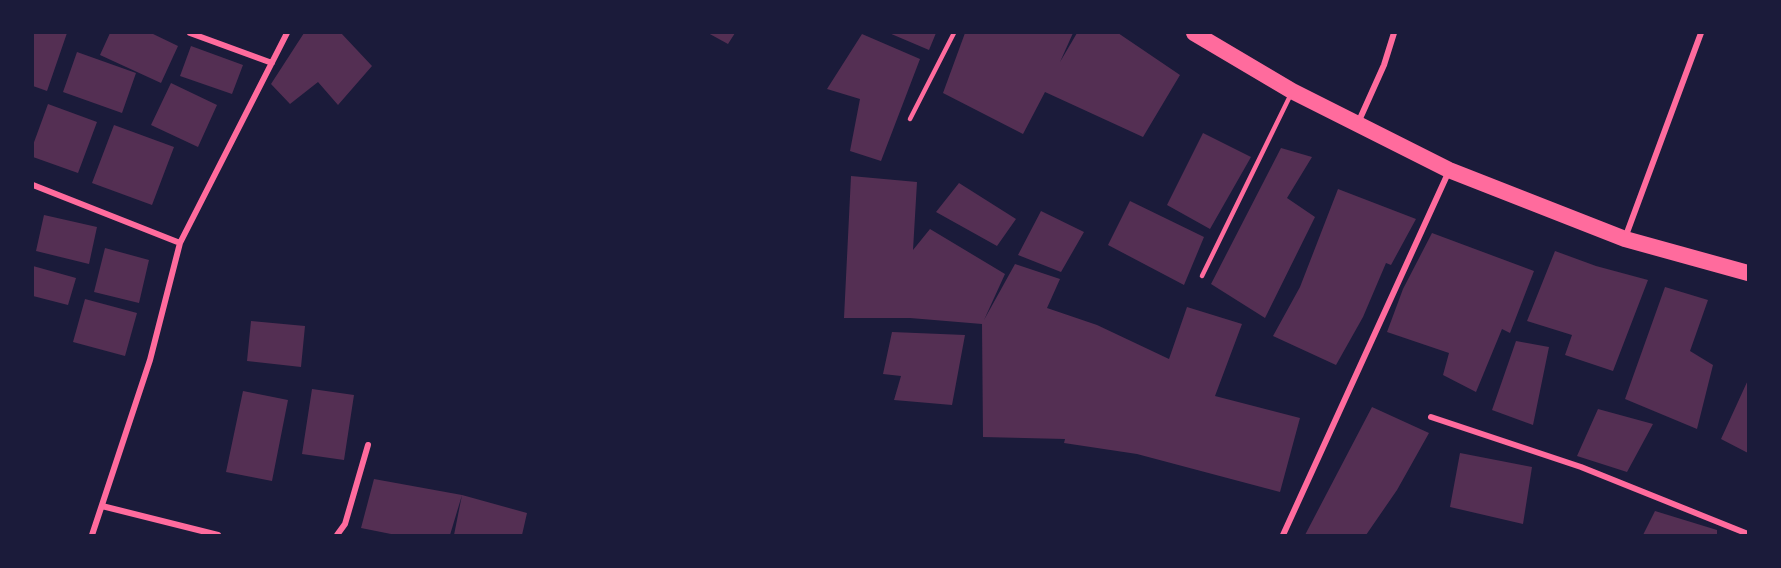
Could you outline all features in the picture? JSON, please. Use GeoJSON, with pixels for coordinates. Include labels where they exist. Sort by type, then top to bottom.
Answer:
{"type":"FeatureCollection","features":[{"type":"Feature","properties":{"kind":"highway"},"geometry":{"type":"LineString","coordinates":[[1194,33],[1292,92],[1449,170],[1624,239],[1748,273]]}},
{"type":"Feature","properties":{"kind":"street"},"geometry":{"type":"LineString","coordinates":[[190,33],[272,63]]}},
{"type":"Feature","properties":{"kind":"street"},"geometry":{"type":"LineString","coordinates":[[92,535],[150,360],[180,243],[287,33]]}},
{"type":"Feature","properties":{"kind":"street"},"geometry":{"type":"LineString","coordinates":[[1358,124],[1384,65],[1394,33]]}},
{"type":"Feature","properties":{"kind":"street"},"geometry":{"type":"LineString","coordinates":[[1624,239],[1701,33]]}},
{"type":"Feature","properties":{"kind":"street"},"geometry":{"type":"LineString","coordinates":[[1283,535],[1449,170]]}},
{"type":"Feature","properties":{"kind":"street"},"geometry":{"type":"LineString","coordinates":[[33,185],[180,243]]}},
{"type":"Feature","properties":{"kind":"street"},"geometry":{"type":"LineString","coordinates":[[1431,417],[1581,467],[1748,534]]}},
{"type":"Feature","properties":{"kind":"street"},"geometry":{"type":"LineString","coordinates":[[338,535],[345,524],[368,445]]}},
{"type":"Feature","properties":{"kind":"street"},"geometry":{"type":"LineString","coordinates":[[102,506],[218,535]]}},
{"type":"Feature","properties":{"kind":"lane"},"geometry":{"type":"LineString","coordinates":[[910,119],[954,33]]}},
{"type":"Feature","properties":{"kind":"lane"},"geometry":{"type":"LineString","coordinates":[[1202,276],[1292,92]]}},
{"type":"Feature","properties":{"kind":"building"},"geometry":{"type":"Polygon","coordinates":[[[33,33],[67,33],[47,91],[33,86],[33,33]]]}},
{"type":"Feature","properties":{"kind":"building"},"geometry":{"type":"Polygon","coordinates":[[[110,33],[151,33],[178,46],[161,83],[100,55],[110,33]]]}},
{"type":"Feature","properties":{"kind":"building"},"geometry":{"type":"Polygon","coordinates":[[[304,33],[341,33],[372,66],[338,105],[318,82],[290,104],[271,84],[304,33]]]}},
{"type":"Feature","properties":{"kind":"building"},"geometry":{"type":"Polygon","coordinates":[[[708,33],[735,33],[728,44],[708,33]]]}},
{"type":"Feature","properties":{"kind":"building"},"geometry":{"type":"Polygon","coordinates":[[[889,33],[936,33],[929,50],[889,33]]]}},
{"type":"Feature","properties":{"kind":"building"},"geometry":{"type":"Polygon","coordinates":[[[965,33],[1073,33],[1060,62],[1077,33],[1118,33],[1180,75],[1143,137],[1045,92],[1023,134],[943,93],[965,33]]]}},
{"type":"Feature","properties":{"kind":"building"},"geometry":{"type":"Polygon","coordinates":[[[862,34],[920,59],[881,161],[850,151],[860,99],[827,89],[862,34]]]}},
{"type":"Feature","properties":{"kind":"building"},"geometry":{"type":"Polygon","coordinates":[[[191,46],[243,65],[232,94],[180,76],[191,46]]]}},
{"type":"Feature","properties":{"kind":"building"},"geometry":{"type":"Polygon","coordinates":[[[77,52],[136,73],[122,113],[63,92],[77,52]]]}},
{"type":"Feature","properties":{"kind":"building"},"geometry":{"type":"Polygon","coordinates":[[[171,83],[217,105],[198,147],[151,125],[171,83]]]}},
{"type":"Feature","properties":{"kind":"building"},"geometry":{"type":"Polygon","coordinates":[[[48,104],[97,122],[78,173],[33,157],[33,145],[48,104]]]}},
{"type":"Feature","properties":{"kind":"building"},"geometry":{"type":"Polygon","coordinates":[[[114,125],[174,147],[152,205],[92,183],[114,125]]]}},
{"type":"Feature","properties":{"kind":"building"},"geometry":{"type":"Polygon","coordinates":[[[1203,133],[1251,157],[1210,229],[1167,205],[1203,133]]]}},
{"type":"Feature","properties":{"kind":"building"},"geometry":{"type":"Polygon","coordinates":[[[1281,148],[1312,157],[1287,198],[1315,217],[1265,318],[1211,284],[1281,148]]]}},
{"type":"Feature","properties":{"kind":"building"},"geometry":{"type":"Polygon","coordinates":[[[851,176],[917,182],[913,250],[930,229],[1005,274],[984,320],[1015,264],[1060,279],[1047,308],[1097,325],[1169,359],[1187,307],[1242,324],[1215,396],[1300,418],[1280,492],[1137,454],[1064,443],[1065,439],[983,437],[982,324],[910,318],[844,318],[851,176]]]}},
{"type":"Feature","properties":{"kind":"building"},"geometry":{"type":"Polygon","coordinates":[[[959,183],[1016,219],[997,246],[936,212],[959,183]]]}},
{"type":"Feature","properties":{"kind":"building"},"geometry":{"type":"Polygon","coordinates":[[[1338,189],[1416,219],[1391,265],[1386,263],[1363,317],[1336,365],[1273,336],[1300,287],[1338,189]]]}},
{"type":"Feature","properties":{"kind":"building"},"geometry":{"type":"Polygon","coordinates":[[[1130,201],[1204,237],[1184,285],[1108,245],[1130,201]]]}},
{"type":"Feature","properties":{"kind":"building"},"geometry":{"type":"Polygon","coordinates":[[[1041,211],[1084,232],[1061,272],[1018,255],[1041,211]]]}},
{"type":"Feature","properties":{"kind":"building"},"geometry":{"type":"Polygon","coordinates":[[[44,215],[97,227],[89,264],[36,251],[44,215]]]}},
{"type":"Feature","properties":{"kind":"building"},"geometry":{"type":"Polygon","coordinates":[[[1432,233],[1534,271],[1510,333],[1502,329],[1476,392],[1443,375],[1449,353],[1387,332],[1403,289],[1432,233]]]}},
{"type":"Feature","properties":{"kind":"building"},"geometry":{"type":"Polygon","coordinates":[[[105,248],[149,260],[139,303],[94,292],[105,248]]]}},
{"type":"Feature","properties":{"kind":"building"},"geometry":{"type":"Polygon","coordinates":[[[1555,251],[1596,266],[1648,280],[1613,371],[1565,355],[1572,335],[1527,321],[1555,251]]]}},
{"type":"Feature","properties":{"kind":"building"},"geometry":{"type":"Polygon","coordinates":[[[33,266],[76,278],[68,305],[33,296],[33,266]]]}},
{"type":"Feature","properties":{"kind":"building"},"geometry":{"type":"Polygon","coordinates":[[[1665,287],[1708,300],[1690,351],[1713,365],[1697,429],[1625,399],[1665,287]]]}},
{"type":"Feature","properties":{"kind":"building"},"geometry":{"type":"Polygon","coordinates":[[[85,299],[137,313],[125,356],[73,342],[85,299]]]}},
{"type":"Feature","properties":{"kind":"building"},"geometry":{"type":"Polygon","coordinates":[[[251,321],[305,326],[301,367],[247,361],[251,321]]]}},
{"type":"Feature","properties":{"kind":"building"},"geometry":{"type":"Polygon","coordinates":[[[892,332],[965,335],[952,405],[894,400],[901,376],[883,374],[892,332]]]}},
{"type":"Feature","properties":{"kind":"building"},"geometry":{"type":"Polygon","coordinates":[[[1516,341],[1549,347],[1533,425],[1492,410],[1516,341]]]}},
{"type":"Feature","properties":{"kind":"building"},"geometry":{"type":"Polygon","coordinates":[[[1748,380],[1748,453],[1721,439],[1748,380]]]}},
{"type":"Feature","properties":{"kind":"building"},"geometry":{"type":"Polygon","coordinates":[[[312,389],[354,395],[344,460],[302,454],[312,389]]]}},
{"type":"Feature","properties":{"kind":"building"},"geometry":{"type":"Polygon","coordinates":[[[243,391],[288,400],[272,481],[226,472],[243,391]]]}},
{"type":"Feature","properties":{"kind":"building"},"geometry":{"type":"Polygon","coordinates":[[[1372,407],[1429,433],[1397,490],[1366,535],[1305,535],[1372,407]]]}},
{"type":"Feature","properties":{"kind":"building"},"geometry":{"type":"Polygon","coordinates":[[[1598,409],[1653,424],[1627,472],[1577,456],[1598,409]]]}},
{"type":"Feature","properties":{"kind":"building"},"geometry":{"type":"Polygon","coordinates":[[[1460,453],[1532,467],[1523,524],[1450,507],[1460,453]]]}},
{"type":"Feature","properties":{"kind":"building"},"geometry":{"type":"Polygon","coordinates":[[[374,479],[462,495],[450,535],[396,535],[361,528],[374,479]]]}},
{"type":"Feature","properties":{"kind":"building"},"geometry":{"type":"Polygon","coordinates":[[[462,495],[527,513],[522,535],[454,535],[462,495]]]}},
{"type":"Feature","properties":{"kind":"building"},"geometry":{"type":"Polygon","coordinates":[[[1655,511],[1717,530],[1717,535],[1643,535],[1655,511]]]}}]}
